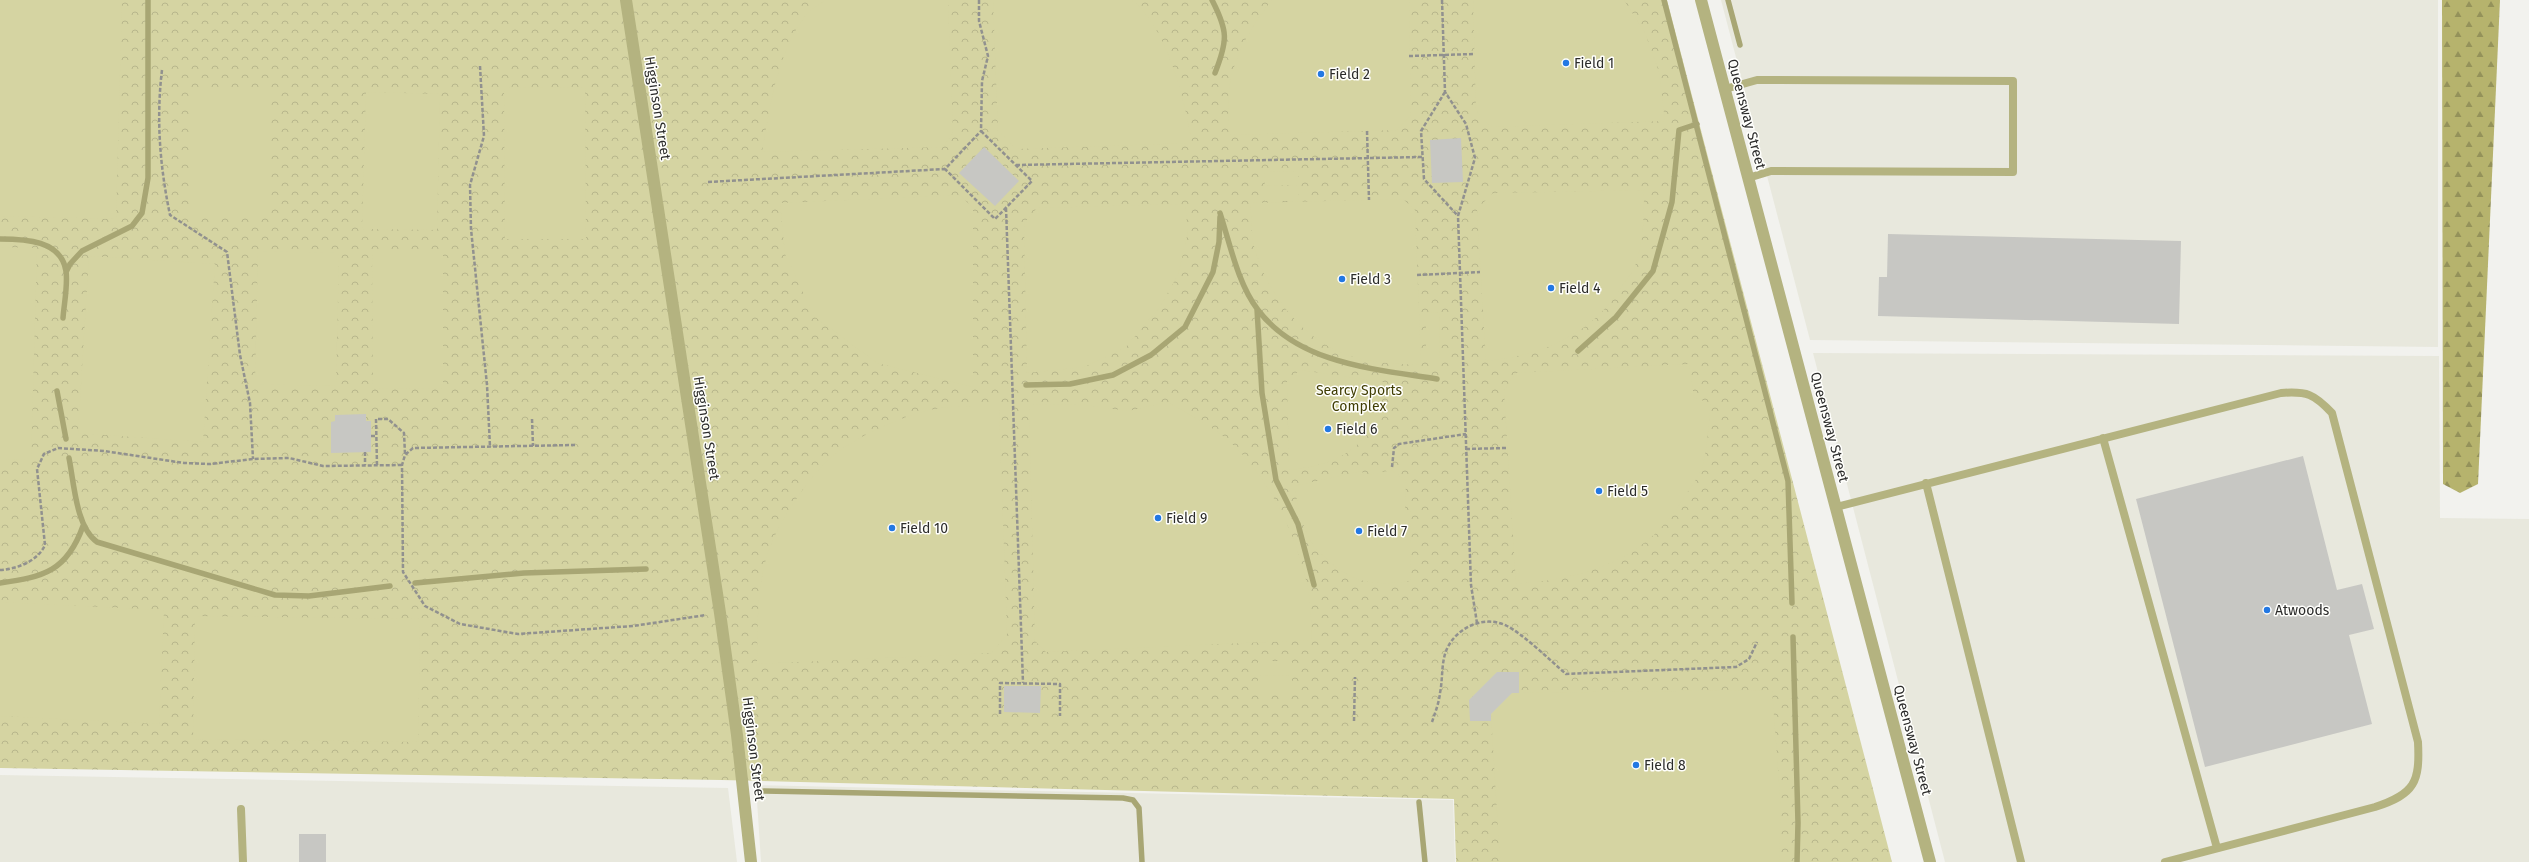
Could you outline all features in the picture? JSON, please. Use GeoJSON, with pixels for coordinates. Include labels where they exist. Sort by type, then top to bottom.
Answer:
{"type":"FeatureCollection","features":[{"type":"Feature","properties":{"kind":"street","name":"Higginson Street"},"geometry":{"type":"LineString","coordinates":[[626,0],[720,613],[737,735],[750,862]]}},
{"type":"Feature","properties":{"kind":"street","name":"Queensway Street"},"geometry":{"type":"LineString","coordinates":[[1701,0],[1930,862]]}},
{"type":"Feature","properties":{"kind":"lane"},"geometry":{"type":"LineString","coordinates":[[1725,89],[1757,80],[2013,81],[2013,172],[1771,171],[1748,178]]}},
{"type":"Feature","properties":{"kind":"lane"},"geometry":{"type":"LineString","coordinates":[[1836,507],[2281,392],[2304,391],[2319,399],[2332,413],[2418,742],[2419,765],[2415,783],[2397,800],[2165,862]]}},
{"type":"Feature","properties":{"kind":"lane"},"geometry":{"type":"LineString","coordinates":[[2103,438],[2217,848]]}},
{"type":"Feature","properties":{"kind":"lane"},"geometry":{"type":"LineString","coordinates":[[1926,483],[2021,862]]}},
{"type":"Feature","properties":{"kind":"lane"},"geometry":{"type":"LineString","coordinates":[[241,809],[243,862]]}},
{"type":"Feature","properties":{"kind":"path"},"geometry":{"type":"LineString","coordinates":[[708,182],[945,169],[981,132],[982,81],[988,56],[979,21],[979,0]]}},
{"type":"Feature","properties":{"kind":"path"},"geometry":{"type":"LineString","coordinates":[[1442,0],[1445,92],[1466,124],[1475,158],[1458,216],[1471,585],[1477,623]]}},
{"type":"Feature","properties":{"kind":"path"},"geometry":{"type":"LineString","coordinates":[[1410,56],[1475,54]]}},
{"type":"Feature","properties":{"kind":"path"},"geometry":{"type":"LineString","coordinates":[[480,66],[484,136],[470,185],[471,229],[487,385],[490,447]]}},
{"type":"Feature","properties":{"kind":"path"},"geometry":{"type":"LineString","coordinates":[[162,70],[159,118],[162,178],[170,215],[227,252],[240,355],[250,403],[253,459]]}},
{"type":"Feature","properties":{"kind":"path"},"geometry":{"type":"LineString","coordinates":[[1445,92],[1421,131],[1424,179],[1458,216]]}},
{"type":"Feature","properties":{"kind":"path"},"geometry":{"type":"LineString","coordinates":[[1366,131],[1369,200]]}},
{"type":"Feature","properties":{"kind":"path"},"geometry":{"type":"LineString","coordinates":[[945,169],[996,219],[1032,181],[981,132]]}},
{"type":"Feature","properties":{"kind":"path"},"geometry":{"type":"LineString","coordinates":[[1016,165],[1422,157]]}},
{"type":"Feature","properties":{"kind":"path"},"geometry":{"type":"LineString","coordinates":[[1006,208],[1023,684]]}},
{"type":"Feature","properties":{"kind":"path"},"geometry":{"type":"LineString","coordinates":[[1417,274],[1480,272]]}},
{"type":"Feature","properties":{"kind":"path"},"geometry":{"type":"LineString","coordinates":[[377,465],[376,419],[388,419],[404,433],[405,454],[402,465],[402,572],[425,606],[460,624],[518,634],[633,626],[720,613]]}},
{"type":"Feature","properties":{"kind":"path"},"geometry":{"type":"LineString","coordinates":[[532,419],[533,446]]}},
{"type":"Feature","properties":{"kind":"path"},"geometry":{"type":"LineString","coordinates":[[1392,467],[1394,448],[1399,444],[1466,434]]}},
{"type":"Feature","properties":{"kind":"path"},"geometry":{"type":"LineString","coordinates":[[371,436],[377,436]]}},
{"type":"Feature","properties":{"kind":"path"},"geometry":{"type":"LineString","coordinates":[[405,454],[413,448],[575,445]]}},
{"type":"Feature","properties":{"kind":"path"},"geometry":{"type":"LineString","coordinates":[[0,570],[13,570],[41,554],[45,545],[37,469],[44,454],[58,448],[104,451],[184,463],[210,464],[253,459],[289,458],[323,466],[402,465]]}},
{"type":"Feature","properties":{"kind":"path"},"geometry":{"type":"LineString","coordinates":[[1466,449],[1508,448]]}},
{"type":"Feature","properties":{"kind":"path"},"geometry":{"type":"LineString","coordinates":[[365,452],[365,465]]}},
{"type":"Feature","properties":{"kind":"path"},"geometry":{"type":"LineString","coordinates":[[1432,722],[1440,693],[1442,662],[1446,649],[1453,637],[1463,628],[1477,623],[1494,622],[1506,626],[1566,674],[1736,667],[1749,659],[1757,642]]}},
{"type":"Feature","properties":{"kind":"path"},"geometry":{"type":"LineString","coordinates":[[1354,721],[1355,677]]}},
{"type":"Feature","properties":{"kind":"path"},"geometry":{"type":"LineString","coordinates":[[1000,714],[1000,683],[1060,684],[1060,716]]}},
{"type":"Feature","properties":{"kind":"shaded area"},"geometry":{"type":"Polygon","coordinates":[[[1721,0],[2438,0],[2438,347],[1810,340],[1721,0]]]}},
{"type":"Feature","properties":{"kind":"shaded area"},"geometry":{"type":"Polygon","coordinates":[[[1813,353],[2439,356],[2440,518],[2529,519],[2529,862],[1945,862],[1813,353]]]}},
{"type":"Feature","properties":{"kind":"shaded area"},"geometry":{"type":"Polygon","coordinates":[[[0,775],[728,788],[737,862],[0,862],[0,775]]]}},
{"type":"Feature","properties":{"kind":"shaded area"},"geometry":{"type":"Polygon","coordinates":[[[756,785],[1453,800],[1455,862],[761,862],[756,785]]]}},
{"type":"Feature","properties":{"kind":"green space","name":"Searcy Sports Complex"},"geometry":{"type":"Polygon","coordinates":[[[0,0],[1667,0],[1892,862],[1456,862],[1454,799],[721,780],[0,768],[0,0]]]}},
{"type":"Feature","properties":{"kind":"green space"},"geometry":{"type":"Polygon","coordinates":[[[0,0],[122,0],[116,219],[0,216],[0,0]]]}},
{"type":"Feature","properties":{"kind":"green space"},"geometry":{"type":"Polygon","coordinates":[[[826,0],[948,0],[953,133],[943,147],[762,152],[776,80],[788,46],[806,15],[826,0]]]}},
{"type":"Feature","properties":{"kind":"green space"},"geometry":{"type":"Polygon","coordinates":[[[993,0],[1131,0],[1143,11],[1164,45],[1185,107],[1192,143],[1017,149],[998,131],[993,0]]]}},
{"type":"Feature","properties":{"kind":"green space","name":"Field 2"},"geometry":{"type":"Polygon","coordinates":[[[1272,0],[1409,0],[1411,115],[1397,130],[1229,135],[1228,96],[1234,66],[1250,31],[1272,0]]]}},
{"type":"Feature","properties":{"kind":"green space","name":"Field 1"},"geometry":{"type":"Polygon","coordinates":[[[1473,0],[1624,0],[1645,33],[1659,72],[1665,121],[1490,127],[1476,110],[1473,0]]]}},
{"type":"Feature","properties":{"kind":"green space"},"geometry":{"type":"Polygon","coordinates":[[[2442,0],[2500,0],[2478,484],[2460,493],[2443,484],[2442,0]]]}},
{"type":"Feature","properties":{"kind":"green space"},"geometry":{"type":"Polygon","coordinates":[[[191,87],[269,87],[269,218],[191,218],[191,87]]]}},
{"type":"Feature","properties":{"kind":"green space"},"geometry":{"type":"Polygon","coordinates":[[[585,87],[586,239],[505,239],[504,88],[585,87]]]}},
{"type":"Feature","properties":{"kind":"green space"},"geometry":{"type":"Polygon","coordinates":[[[366,92],[440,94],[437,230],[362,229],[366,92]]]}},
{"type":"Feature","properties":{"kind":"green space"},"geometry":{"type":"Polygon","coordinates":[[[1298,171],[1298,185],[1265,186],[1264,172],[1298,171]]]}},
{"type":"Feature","properties":{"kind":"green space"},"geometry":{"type":"Polygon","coordinates":[[[1265,187],[1298,187],[1299,201],[1265,201],[1265,187]]]}},
{"type":"Feature","properties":{"kind":"green space","name":"Field 4"},"geometry":{"type":"Polygon","coordinates":[[[1644,190],[1644,217],[1639,254],[1634,269],[1610,303],[1596,318],[1563,340],[1526,354],[1486,361],[1477,209],[1493,193],[1644,190]]]}},
{"type":"Feature","properties":{"kind":"green space"},"geometry":{"type":"Polygon","coordinates":[[[960,195],[973,208],[973,387],[877,363],[815,317],[785,254],[780,203],[960,195]]]}},
{"type":"Feature","properties":{"kind":"green space","name":"Field 3"},"geometry":{"type":"Polygon","coordinates":[[[1403,199],[1415,210],[1421,365],[1397,364],[1357,358],[1338,351],[1321,342],[1305,330],[1291,316],[1268,282],[1260,264],[1252,235],[1250,203],[1403,199]]]}},
{"type":"Feature","properties":{"kind":"green space"},"geometry":{"type":"Polygon","coordinates":[[[1185,204],[1188,232],[1178,275],[1159,308],[1125,348],[1084,367],[1027,373],[1024,223],[1037,208],[1185,204]]]}},
{"type":"Feature","properties":{"kind":"green space"},"geometry":{"type":"Polygon","coordinates":[[[0,247],[37,248],[31,460],[0,459],[0,247]]]}},
{"type":"Feature","properties":{"kind":"green space"},"geometry":{"type":"Polygon","coordinates":[[[258,251],[339,253],[336,386],[255,384],[258,251]]]}},
{"type":"Feature","properties":{"kind":"green space"},"geometry":{"type":"Polygon","coordinates":[[[372,252],[443,252],[443,388],[373,389],[372,252]]]}},
{"type":"Feature","properties":{"kind":"green space"},"geometry":{"type":"Polygon","coordinates":[[[89,256],[215,264],[203,442],[78,433],[89,256]]]}},
{"type":"Feature","properties":{"kind":"green space"},"geometry":{"type":"Polygon","coordinates":[[[1439,312],[1440,359],[1426,359],[1426,313],[1439,312]]]}},
{"type":"Feature","properties":{"kind":"green space","name":"Field 5"},"geometry":{"type":"Polygon","coordinates":[[[1689,364],[1694,397],[1711,404],[1707,442],[1702,468],[1694,483],[1671,516],[1654,535],[1635,550],[1614,561],[1592,570],[1568,577],[1516,584],[1504,391],[1515,373],[1689,364]]]}},
{"type":"Feature","properties":{"kind":"green space","name":"Field 6"},"geometry":{"type":"Polygon","coordinates":[[[1300,370],[1383,382],[1380,403],[1374,420],[1366,435],[1356,446],[1343,455],[1327,462],[1289,470],[1287,381],[1300,370]]]}},
{"type":"Feature","properties":{"kind":"green space","name":"Field 9"},"geometry":{"type":"Polygon","coordinates":[[[1167,402],[1208,426],[1231,443],[1245,457],[1270,491],[1289,529],[1303,569],[1309,595],[1312,640],[1046,652],[1035,641],[1029,405],[1079,404],[1128,411],[1167,402]]]}},
{"type":"Feature","properties":{"kind":"green space","name":"Field 10"},"geometry":{"type":"Polygon","coordinates":[[[999,406],[1007,634],[992,653],[757,664],[761,580],[768,553],[785,516],[821,467],[838,451],[850,444],[890,423],[917,413],[946,407],[999,406]]]}},
{"type":"Feature","properties":{"kind":"green space","name":"Field 7"},"geometry":{"type":"Polygon","coordinates":[[[1392,470],[1406,481],[1405,510],[1411,510],[1410,581],[1398,583],[1375,583],[1355,578],[1345,573],[1335,567],[1314,547],[1303,524],[1294,486],[1362,471],[1364,476],[1392,470]]]}},
{"type":"Feature","properties":{"kind":"green space"},"geometry":{"type":"Polygon","coordinates":[[[0,602],[164,610],[159,724],[0,716],[0,602]]]}},
{"type":"Feature","properties":{"kind":"green space"},"geometry":{"type":"Polygon","coordinates":[[[195,616],[420,619],[418,742],[193,739],[195,616]]]}},
{"type":"Feature","properties":{"kind":"green space"},"geometry":{"type":"Polygon","coordinates":[[[1258,661],[1292,661],[1292,676],[1258,675],[1258,661]]]}},
{"type":"Feature","properties":{"kind":"green space"},"geometry":{"type":"Polygon","coordinates":[[[1258,677],[1292,677],[1292,691],[1258,691],[1258,677]]]}},
{"type":"Feature","properties":{"kind":"green space","name":"Field 8"},"geometry":{"type":"Polygon","coordinates":[[[1772,690],[1781,809],[1779,862],[1500,862],[1491,714],[1512,693],[1772,690]]]}},
{"type":"Feature","properties":{"kind":"building"},"geometry":{"type":"Polygon","coordinates":[[[1461,138],[1463,182],[1432,183],[1430,140],[1461,138]]]}},
{"type":"Feature","properties":{"kind":"building"},"geometry":{"type":"Polygon","coordinates":[[[984,147],[1019,181],[995,206],[959,173],[984,147]]]}},
{"type":"Feature","properties":{"kind":"building"},"geometry":{"type":"Polygon","coordinates":[[[1888,234],[2181,241],[2179,324],[1878,316],[1879,277],[1887,277],[1888,234]]]}},
{"type":"Feature","properties":{"kind":"building"},"geometry":{"type":"Polygon","coordinates":[[[366,414],[366,421],[371,421],[371,452],[331,453],[331,422],[335,421],[335,415],[366,414]]]}},
{"type":"Feature","properties":{"kind":"building","name":"Atwoods"},"geometry":{"type":"Polygon","coordinates":[[[2303,456],[2337,590],[2362,584],[2374,629],[2349,635],[2372,724],[2205,767],[2136,499],[2303,456]]]}},
{"type":"Feature","properties":{"kind":"building"},"geometry":{"type":"Polygon","coordinates":[[[1497,672],[1519,672],[1519,693],[1512,693],[1491,714],[1491,721],[1470,721],[1469,700],[1497,672]]]}},
{"type":"Feature","properties":{"kind":"building"},"geometry":{"type":"Polygon","coordinates":[[[1004,686],[1041,686],[1040,713],[1004,712],[1004,686]]]}},
{"type":"Feature","properties":{"kind":"building"},"geometry":{"type":"Polygon","coordinates":[[[299,834],[326,834],[326,862],[299,862],[299,834]]]}},
{"type":"Feature","properties":{"kind":"waterway"},"geometry":{"type":"LineString","coordinates":[[66,272],[70,264],[82,251],[132,226],[142,213],[148,178],[148,0]]}},
{"type":"Feature","properties":{"kind":"waterway"},"geometry":{"type":"LineString","coordinates":[[1212,0],[1221,20],[1224,36],[1224,44],[1215,73]]}},
{"type":"Feature","properties":{"kind":"waterway"},"geometry":{"type":"LineString","coordinates":[[1664,0],[1788,481],[1792,603]]}},
{"type":"Feature","properties":{"kind":"waterway"},"geometry":{"type":"LineString","coordinates":[[1728,0],[1740,45]]}},
{"type":"Feature","properties":{"kind":"waterway"},"geometry":{"type":"LineString","coordinates":[[1578,351],[1616,317],[1653,271],[1672,202],[1679,130],[1697,124]]}},
{"type":"Feature","properties":{"kind":"waterway"},"geometry":{"type":"LineString","coordinates":[[1220,213],[1235,263],[1245,288],[1258,310],[1275,328],[1294,342],[1316,353],[1339,361],[1388,372],[1437,379]]}},
{"type":"Feature","properties":{"kind":"waterway"},"geometry":{"type":"LineString","coordinates":[[1026,385],[1070,384],[1113,375],[1151,355],[1185,327],[1213,272],[1219,242],[1220,217]]}},
{"type":"Feature","properties":{"kind":"waterway"},"geometry":{"type":"LineString","coordinates":[[0,239],[40,243],[50,247],[57,253],[63,261],[66,271],[63,318]]}},
{"type":"Feature","properties":{"kind":"waterway"},"geometry":{"type":"LineString","coordinates":[[1257,309],[1262,393],[1276,480],[1298,524],[1314,585]]}},
{"type":"Feature","properties":{"kind":"waterway"},"geometry":{"type":"LineString","coordinates":[[57,391],[66,439]]}},
{"type":"Feature","properties":{"kind":"waterway"},"geometry":{"type":"LineString","coordinates":[[69,458],[80,515],[84,526],[97,542],[275,595],[309,596],[390,586]]}},
{"type":"Feature","properties":{"kind":"waterway"},"geometry":{"type":"LineString","coordinates":[[0,583],[29,578],[52,569],[69,553],[77,541],[83,526]]}},
{"type":"Feature","properties":{"kind":"waterway"},"geometry":{"type":"LineString","coordinates":[[415,583],[524,573],[646,569]]}},
{"type":"Feature","properties":{"kind":"waterway"},"geometry":{"type":"LineString","coordinates":[[1793,637],[1798,823],[1797,862]]}},
{"type":"Feature","properties":{"kind":"waterway"},"geometry":{"type":"LineString","coordinates":[[764,791],[1123,798],[1133,800],[1139,808],[1142,862]]}},
{"type":"Feature","properties":{"kind":"waterway"},"geometry":{"type":"LineString","coordinates":[[1419,802],[1425,862]]}},
{"type":"Feature","properties":{"kind":"place","name":"Field 1"},"geometry":{"type":"Point","coordinates":[1566,63]}},
{"type":"Feature","properties":{"kind":"place","name":"Field 2"},"geometry":{"type":"Point","coordinates":[1321,74]}},
{"type":"Feature","properties":{"kind":"place","name":"Field 3"},"geometry":{"type":"Point","coordinates":[1342,279]}},
{"type":"Feature","properties":{"kind":"place","name":"Field 4"},"geometry":{"type":"Point","coordinates":[1551,288]}},
{"type":"Feature","properties":{"kind":"place","name":"Field 6"},"geometry":{"type":"Point","coordinates":[1328,429]}},
{"type":"Feature","properties":{"kind":"place","name":"Field 5"},"geometry":{"type":"Point","coordinates":[1599,491]}},
{"type":"Feature","properties":{"kind":"place","name":"Field 9"},"geometry":{"type":"Point","coordinates":[1158,518]}},
{"type":"Feature","properties":{"kind":"place","name":"Field 10"},"geometry":{"type":"Point","coordinates":[892,528]}},
{"type":"Feature","properties":{"kind":"place","name":"Field 7"},"geometry":{"type":"Point","coordinates":[1359,531]}},
{"type":"Feature","properties":{"kind":"place","name":"Atwoods"},"geometry":{"type":"Point","coordinates":[2267,610]}},
{"type":"Feature","properties":{"kind":"place","name":"Field 8"},"geometry":{"type":"Point","coordinates":[1636,765]}}]}
